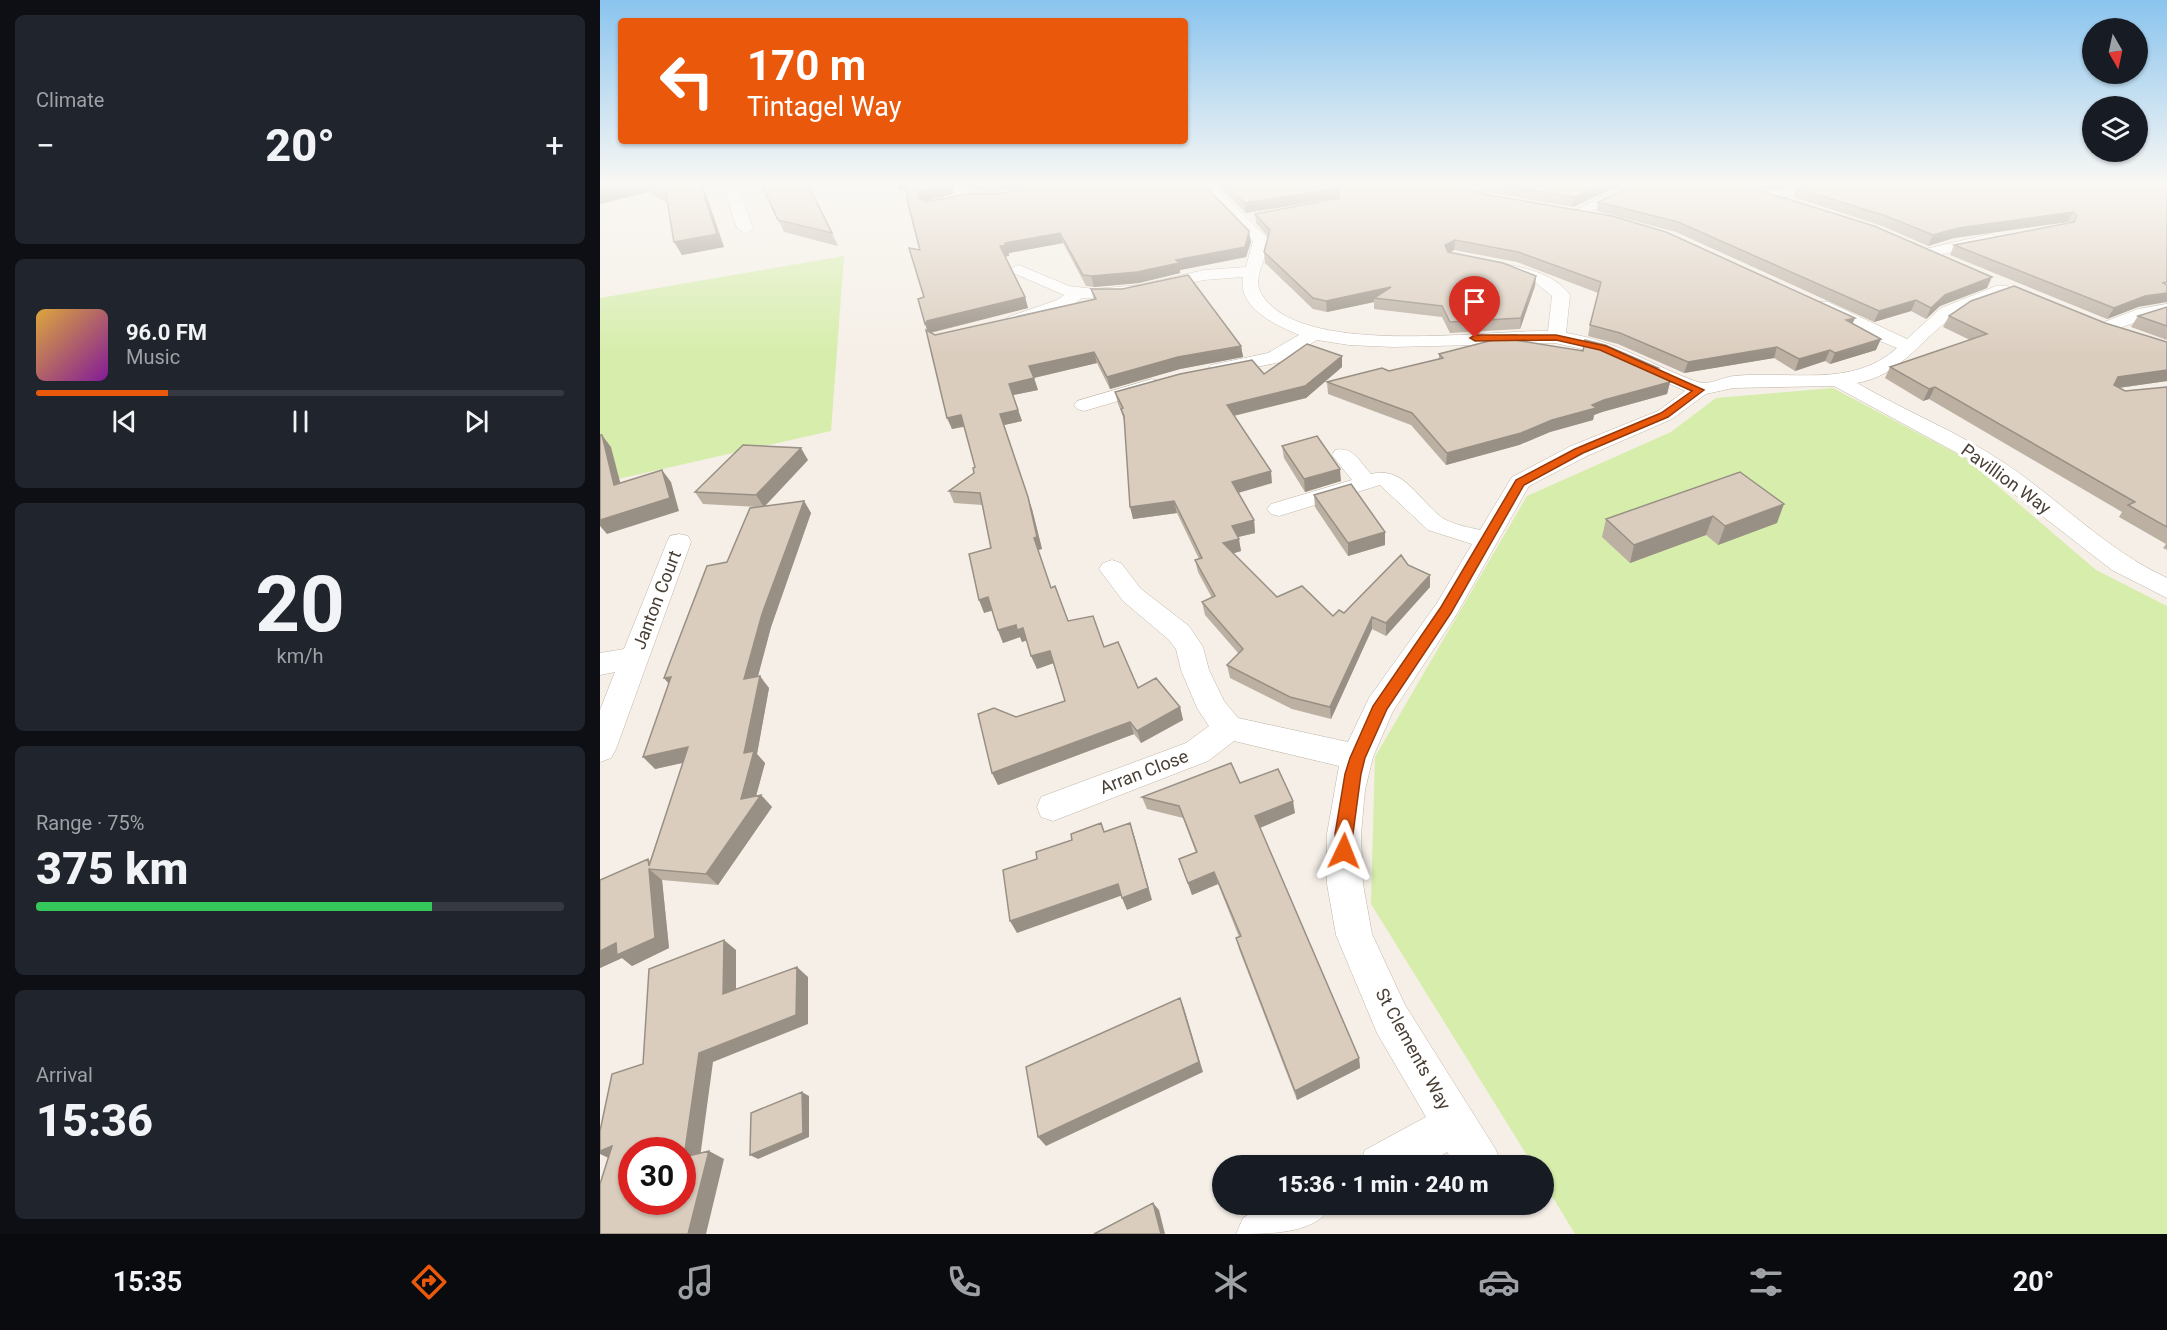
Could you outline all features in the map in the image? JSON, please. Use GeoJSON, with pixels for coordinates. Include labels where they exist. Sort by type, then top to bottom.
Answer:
{"type":"FeatureCollection","features":[{"type":"Feature","properties":{"kind":"street"},"geometry":{"type":"LineString","coordinates":[[1261,241],[1250,285],[1254,297],[1274,317],[1313,334],[1368,343],[1517,336],[1556,337],[1603,348],[1699,390]]}},
{"type":"Feature","properties":{"kind":"street"},"geometry":{"type":"LineString","coordinates":[[1927,253],[1954,245],[1984,241]]}},
{"type":"Feature","properties":{"kind":"street"},"geometry":{"type":"LineString","coordinates":[[1908,244],[1956,266]]}},
{"type":"Feature","properties":{"kind":"street"},"geometry":{"type":"LineString","coordinates":[[1484,264],[1538,278],[1556,289],[1561,295],[1556,337]]}},
{"type":"Feature","properties":{"kind":"street"},"geometry":{"type":"LineString","coordinates":[[1019,270],[1049,285],[1078,293],[1132,292],[1196,276],[1253,272]]}},
{"type":"Feature","properties":{"kind":"street","name":"St Clements Way"},"geometry":{"type":"LineString","coordinates":[[1473,1155],[1391,1019],[1354,935],[1345,884],[1344,834],[1349,790],[1358,758],[1380,706],[1446,610],[1520,482],[1579,451],[1665,415],[1699,390],[1733,382],[1838,381],[1864,376],[1883,368],[1947,312],[2003,287]]}},
{"type":"Feature","properties":{"kind":"street"},"geometry":{"type":"LineString","coordinates":[[998,325],[1054,308],[1078,293]]}},
{"type":"Feature","properties":{"kind":"street"},"geometry":{"type":"LineString","coordinates":[[1809,300],[1871,332],[1908,346]]}},
{"type":"Feature","properties":{"kind":"street"},"geometry":{"type":"LineString","coordinates":[[2105,328],[2144,313],[2167,309]]}},
{"type":"Feature","properties":{"kind":"street"},"geometry":{"type":"LineString","coordinates":[[2086,321],[2131,337]]}},
{"type":"Feature","properties":{"kind":"street"},"geometry":{"type":"LineString","coordinates":[[1199,373],[1274,358],[1313,334]]}},
{"type":"Feature","properties":{"kind":"street"},"geometry":{"type":"LineString","coordinates":[[1084,405],[1172,379]]}},
{"type":"Feature","properties":{"kind":"street","name":"Pavillion Way"},"geometry":{"type":"LineString","coordinates":[[1838,381],[1987,462],[2116,563],[2167,589]]}},
{"type":"Feature","properties":{"kind":"street"},"geometry":{"type":"LineString","coordinates":[[1343,455],[1366,482]]}},
{"type":"Feature","properties":{"kind":"street"},"geometry":{"type":"LineString","coordinates":[[1279,509],[1380,478],[1393,481],[1422,514],[1439,526],[1486,539]]}},
{"type":"Feature","properties":{"kind":"street","name":"Janton Court"},"geometry":{"type":"LineString","coordinates":[[600,749],[679,542]]}},
{"type":"Feature","properties":{"kind":"street"},"geometry":{"type":"LineString","coordinates":[[1112,569],[1132,595],[1179,633],[1189,647],[1200,684],[1212,708],[1229,728],[1358,758]]}},
{"type":"Feature","properties":{"kind":"street","name":"Janton Court"},"geometry":{"type":"LineString","coordinates":[[600,664],[635,658]]}},
{"type":"Feature","properties":{"kind":"street","name":"Arran Close"},"geometry":{"type":"LineString","coordinates":[[1053,807],[1197,752],[1229,728]]}},
{"type":"Feature","properties":{"kind":"street","name":"St Clements Way"},"geometry":{"type":"LineString","coordinates":[[1400,1155],[1455,1124]]}},
{"type":"Feature","properties":{"kind":"street"},"geometry":{"type":"LineString","coordinates":[[1259,1234],[1292,1215]]}},
{"type":"Feature","properties":{"kind":"green space"},"geometry":{"type":"Polygon","coordinates":[[[844,256],[831,431],[600,483],[600,298],[844,256]]]}},
{"type":"Feature","properties":{"kind":"green space"},"geometry":{"type":"Polygon","coordinates":[[[1833,388],[1965,458],[2096,570],[2167,606],[2167,1234],[1575,1234],[1554,1199],[1554,1155],[1527,1155],[1371,904],[1375,757],[1527,496],[1671,432],[1716,398],[1833,388]]]}},
{"type":"Feature","properties":{"kind":"building"},"geometry":{"type":"Polygon","coordinates":[[[918,241],[1018,241],[1000,246],[1025,297],[927,321],[925,324],[918,299],[924,297],[909,248],[920,250],[918,241]]]}},
{"type":"Feature","properties":{"kind":"building"},"geometry":{"type":"Polygon","coordinates":[[[1064,241],[1247,241],[1245,247],[1176,260],[1179,263],[1137,272],[1083,275],[1064,241]]]}},
{"type":"Feature","properties":{"kind":"building"},"geometry":{"type":"Polygon","coordinates":[[[1267,241],[1454,241],[1445,245],[1448,252],[1503,263],[1536,276],[1521,318],[1450,322],[1442,306],[1374,298],[1391,287],[1326,301],[1313,298],[1264,252],[1267,241]]]}},
{"type":"Feature","properties":{"kind":"building"},"geometry":{"type":"Polygon","coordinates":[[[1458,241],[1685,241],[1855,318],[1846,320],[1881,339],[1835,353],[1830,350],[1799,359],[1777,347],[1688,362],[1620,333],[1590,325],[1601,282],[1518,252],[1458,241]]]}},
{"type":"Feature","properties":{"kind":"building"},"geometry":{"type":"Polygon","coordinates":[[[1720,241],[1908,241],[1992,277],[1945,295],[1931,308],[1916,300],[1879,311],[1720,241]]]}},
{"type":"Feature","properties":{"kind":"building"},"geometry":{"type":"Polygon","coordinates":[[[1977,241],[2167,241],[2167,282],[2163,283],[2167,285],[2167,293],[2145,296],[2114,308],[1954,245],[1977,241]]]}},
{"type":"Feature","properties":{"kind":"building"},"geometry":{"type":"Polygon","coordinates":[[[1188,275],[1241,346],[1178,357],[1107,377],[1094,352],[1029,366],[1034,378],[1009,384],[1018,410],[1000,414],[1028,497],[1037,537],[1034,538],[1051,588],[1055,586],[1068,621],[1093,616],[1104,647],[1118,642],[1138,688],[1156,678],[1180,707],[1137,731],[1130,722],[992,773],[978,714],[994,708],[1016,717],[1065,701],[1050,651],[1031,656],[1023,628],[1017,630],[1016,625],[998,630],[988,597],[979,600],[969,554],[991,548],[980,493],[949,491],[974,473],[973,468],[975,467],[961,415],[947,418],[926,330],[935,335],[1096,299],[1091,289],[1122,289],[1188,275]]]}},
{"type":"Feature","properties":{"kind":"building"},"geometry":{"type":"Polygon","coordinates":[[[2014,286],[2105,323],[2167,342],[2167,370],[2118,377],[2114,385],[2125,391],[2167,387],[2167,527],[2128,505],[2135,502],[1935,387],[1929,389],[1890,367],[1987,334],[1949,316],[1971,301],[2014,286]]]}},
{"type":"Feature","properties":{"kind":"building"},"geometry":{"type":"Polygon","coordinates":[[[2167,307],[2167,326],[2138,316],[2167,307]]]}},
{"type":"Feature","properties":{"kind":"building"},"geometry":{"type":"Polygon","coordinates":[[[1516,335],[1514,340],[1583,351],[1585,340],[1605,345],[1658,368],[1652,369],[1670,382],[1604,400],[1592,405],[1596,408],[1552,420],[1521,433],[1447,453],[1412,413],[1327,382],[1382,368],[1389,371],[1443,358],[1439,354],[1497,339],[1484,336],[1516,335]]]}},
{"type":"Feature","properties":{"kind":"building"},"geometry":{"type":"Polygon","coordinates":[[[1307,344],[1342,356],[1305,386],[1227,405],[1271,471],[1232,482],[1254,520],[1232,526],[1239,539],[1223,543],[1277,597],[1302,586],[1333,616],[1339,610],[1344,613],[1401,555],[1408,565],[1430,575],[1386,623],[1372,617],[1330,707],[1290,697],[1227,665],[1243,649],[1202,602],[1215,596],[1195,560],[1202,558],[1174,501],[1130,507],[1124,416],[1121,409],[1123,408],[1115,392],[1180,374],[1252,360],[1264,374],[1307,344]]]}},
{"type":"Feature","properties":{"kind":"building"},"geometry":{"type":"Polygon","coordinates":[[[600,435],[602,435],[614,485],[662,470],[670,498],[600,520],[600,435]]]}},
{"type":"Feature","properties":{"kind":"building"},"geometry":{"type":"Polygon","coordinates":[[[1317,436],[1340,469],[1304,479],[1282,446],[1317,436]]]}},
{"type":"Feature","properties":{"kind":"building"},"geometry":{"type":"Polygon","coordinates":[[[743,445],[801,448],[756,495],[695,492],[743,445]]]}},
{"type":"Feature","properties":{"kind":"building"},"geometry":{"type":"Polygon","coordinates":[[[1740,472],[1784,504],[1725,526],[1713,516],[1634,545],[1606,519],[1740,472]]]}},
{"type":"Feature","properties":{"kind":"building"},"geometry":{"type":"Polygon","coordinates":[[[1351,484],[1385,532],[1348,543],[1314,495],[1351,484]]]}},
{"type":"Feature","properties":{"kind":"building"},"geometry":{"type":"Polygon","coordinates":[[[804,501],[762,614],[744,679],[760,676],[744,753],[754,751],[741,799],[761,795],[706,874],[649,869],[655,938],[617,955],[616,943],[600,951],[600,880],[648,859],[649,866],[688,747],[643,757],[671,677],[664,678],[707,566],[727,562],[750,508],[804,501]]]}},
{"type":"Feature","properties":{"kind":"building"},"geometry":{"type":"Polygon","coordinates":[[[1231,763],[1240,783],[1278,769],[1293,801],[1255,816],[1359,1058],[1295,1091],[1236,938],[1241,936],[1214,872],[1188,883],[1179,859],[1197,852],[1179,806],[1142,797],[1231,763]]]}},
{"type":"Feature","properties":{"kind":"building"},"geometry":{"type":"Polygon","coordinates":[[[1101,823],[1104,832],[1130,823],[1148,888],[1122,898],[1118,884],[1010,921],[1003,870],[1037,859],[1036,852],[1072,840],[1071,834],[1101,823]]]}},
{"type":"Feature","properties":{"kind":"building"},"geometry":{"type":"Polygon","coordinates":[[[724,940],[723,994],[797,967],[796,1015],[699,1053],[687,1137],[618,1137],[618,1215],[693,1215],[688,1234],[600,1234],[600,1184],[612,1146],[600,1151],[600,1131],[612,1074],[643,1064],[649,969],[724,940]]]}},
{"type":"Feature","properties":{"kind":"building"},"geometry":{"type":"Polygon","coordinates":[[[1180,998],[1199,1062],[1038,1137],[1026,1067],[1180,998]]]}},
{"type":"Feature","properties":{"kind":"building"},"geometry":{"type":"Polygon","coordinates":[[[802,1092],[803,1133],[750,1155],[751,1113],[802,1092]]]}},
{"type":"Feature","properties":{"kind":"building"},"geometry":{"type":"Polygon","coordinates":[[[709,1151],[696,1202],[696,1154],[709,1151]]]}},
{"type":"Feature","properties":{"kind":"building"},"geometry":{"type":"Polygon","coordinates":[[[1153,1203],[1161,1234],[1094,1234],[1153,1203]]]}},
{"type":"Feature","properties":{"kind":"route"},"geometry":{"type":"LineString","coordinates":[[1344,851],[1349,790],[1358,758],[1380,706],[1446,610],[1520,482],[1579,451],[1665,415],[1699,390],[1603,348],[1556,337],[1475,338]]}}]}
